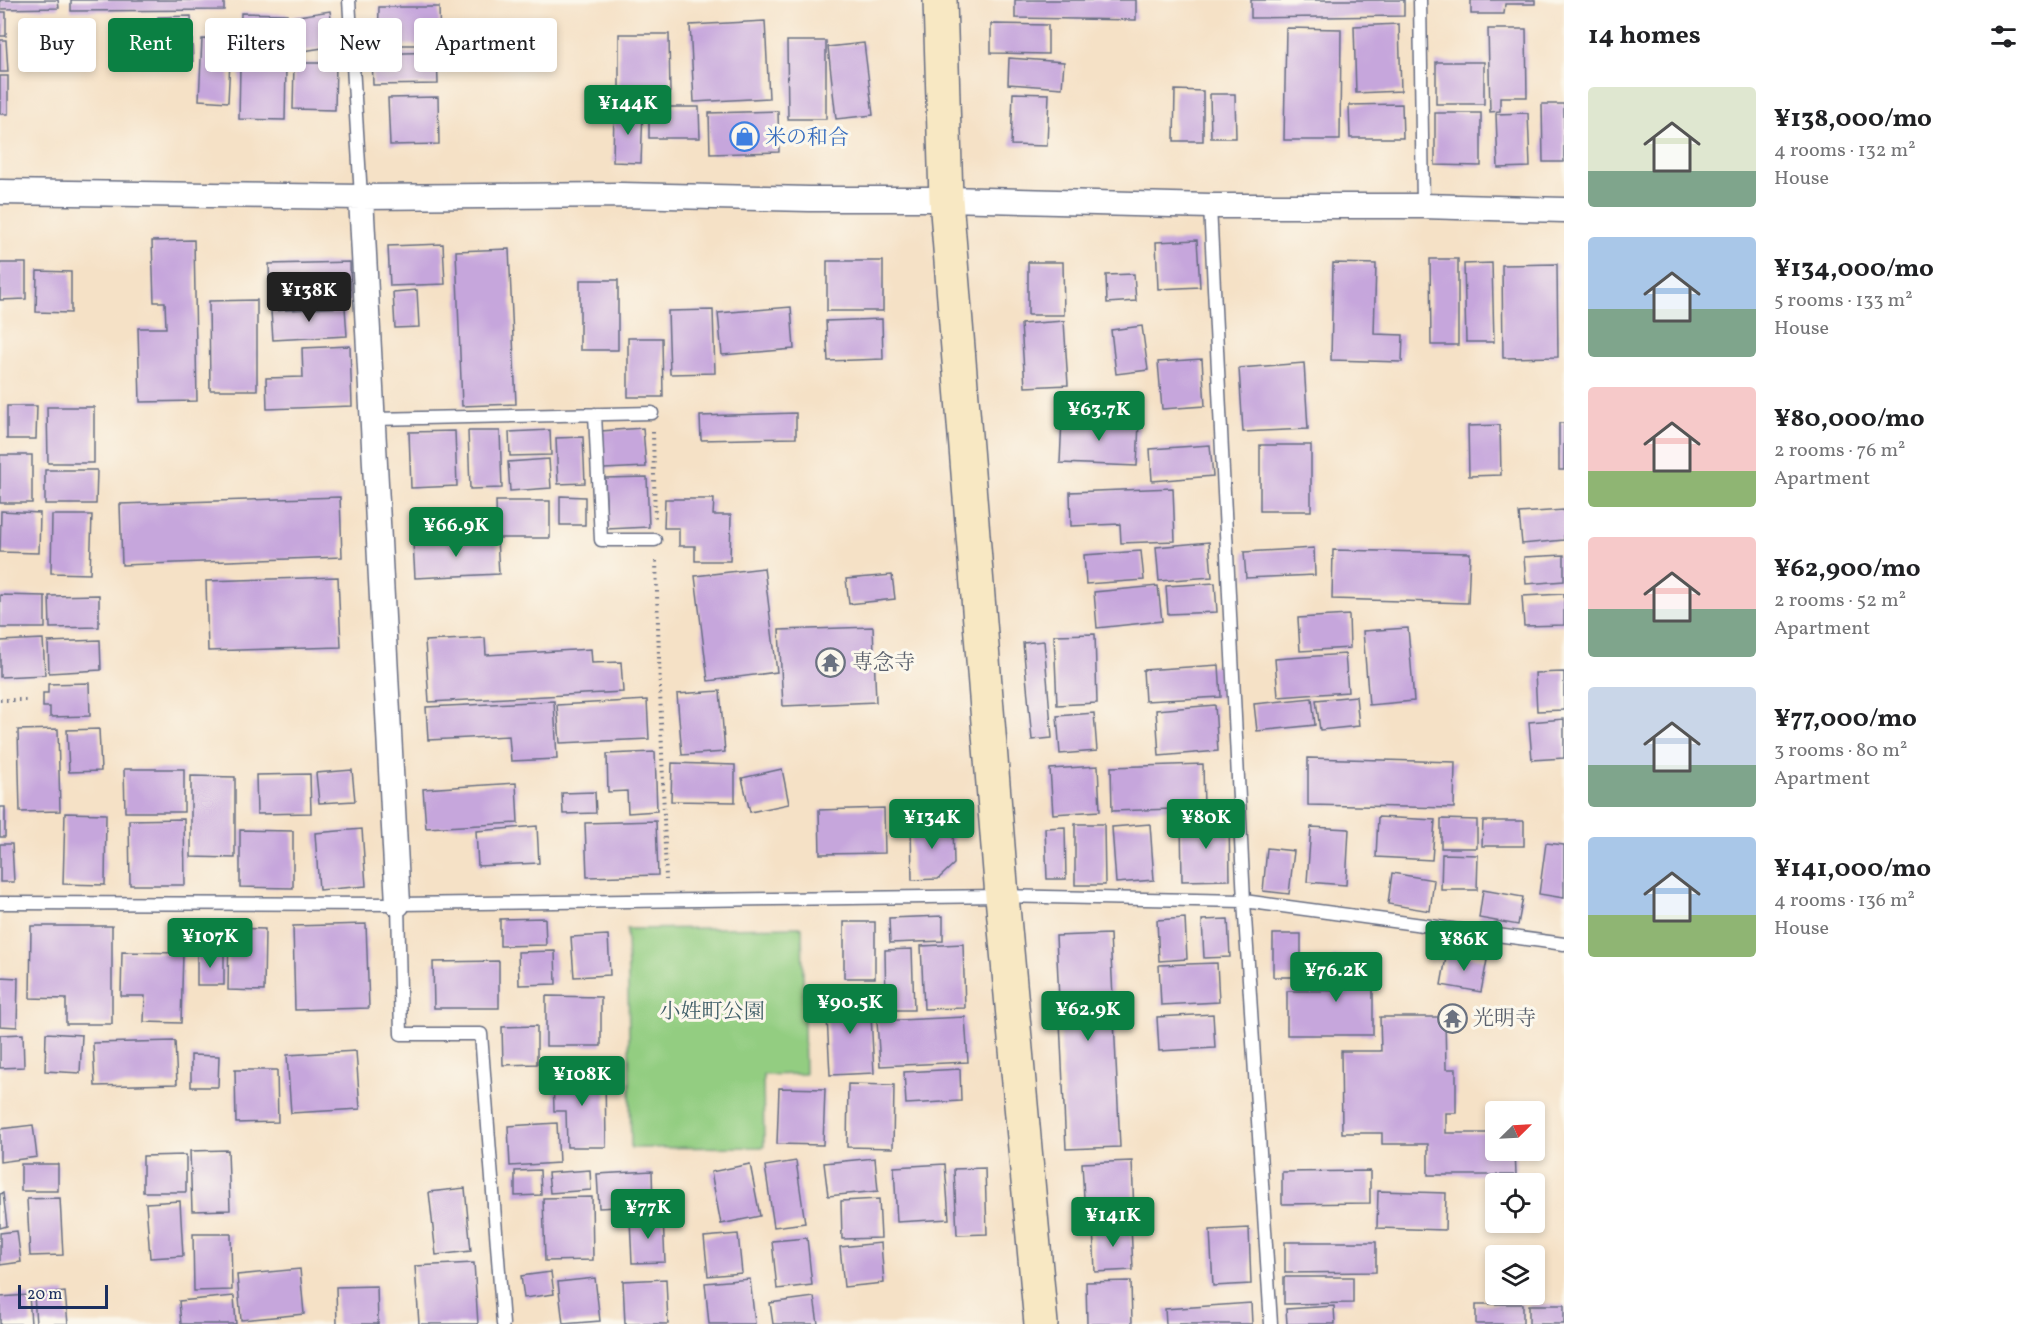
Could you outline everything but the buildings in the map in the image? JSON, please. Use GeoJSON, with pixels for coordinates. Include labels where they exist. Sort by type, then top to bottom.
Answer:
{"type":"FeatureCollection","features":[{"type":"Feature","properties":{"kind":"street"},"geometry":{"type":"LineString","coordinates":[[939,0],[946,199],[1002,896],[1041,1324]]}},
{"type":"Feature","properties":{"kind":"street"},"geometry":{"type":"LineString","coordinates":[[0,192],[361,196],[621,195],[1564,210]]}},
{"type":"Feature","properties":{"kind":"street"},"geometry":{"type":"LineString","coordinates":[[361,196],[398,904]]}},
{"type":"Feature","properties":{"kind":"lane"},"geometry":{"type":"LineString","coordinates":[[349,0],[361,196]]}},
{"type":"Feature","properties":{"kind":"lane"},"geometry":{"type":"LineString","coordinates":[[1420,0],[1423,206]]}},
{"type":"Feature","properties":{"kind":"lane"},"geometry":{"type":"LineString","coordinates":[[1210,206],[1244,901],[1271,1324]]}},
{"type":"Feature","properties":{"kind":"lane"},"geometry":{"type":"LineString","coordinates":[[373,419],[652,413]]}},
{"type":"Feature","properties":{"kind":"lane"},"geometry":{"type":"LineString","coordinates":[[595,414],[601,540],[655,540]]}},
{"type":"Feature","properties":{"kind":"lane"},"geometry":{"type":"LineString","coordinates":[[0,903],[398,904],[1002,896],[1244,901],[1564,944]]}},
{"type":"Feature","properties":{"kind":"lane"},"geometry":{"type":"LineString","coordinates":[[398,904],[401,1034],[481,1034],[503,1324]]}},
{"type":"Feature","properties":{"kind":"path"},"geometry":{"type":"LineString","coordinates":[[652,413],[666,900]]}},
{"type":"Feature","properties":{"kind":"path"},"geometry":{"type":"LineString","coordinates":[[0,700],[27,700]]}},
{"type":"Feature","properties":{"kind":"green space","name":"小姓町公園"},"geometry":{"type":"Polygon","coordinates":[[[802,927],[805,1074],[763,1075],[764,1147],[631,1148],[627,929],[802,927]]]}},
{"type":"Feature","properties":{"kind":"place","name":"米の和合"},"geometry":{"type":"Point","coordinates":[744,137]}},
{"type":"Feature","properties":{"kind":"place","name":"専念寺"},"geometry":{"type":"Point","coordinates":[831,662]}},
{"type":"Feature","properties":{"kind":"place","name":"光明寺"},"geometry":{"type":"Point","coordinates":[1452,1018]}}]}
